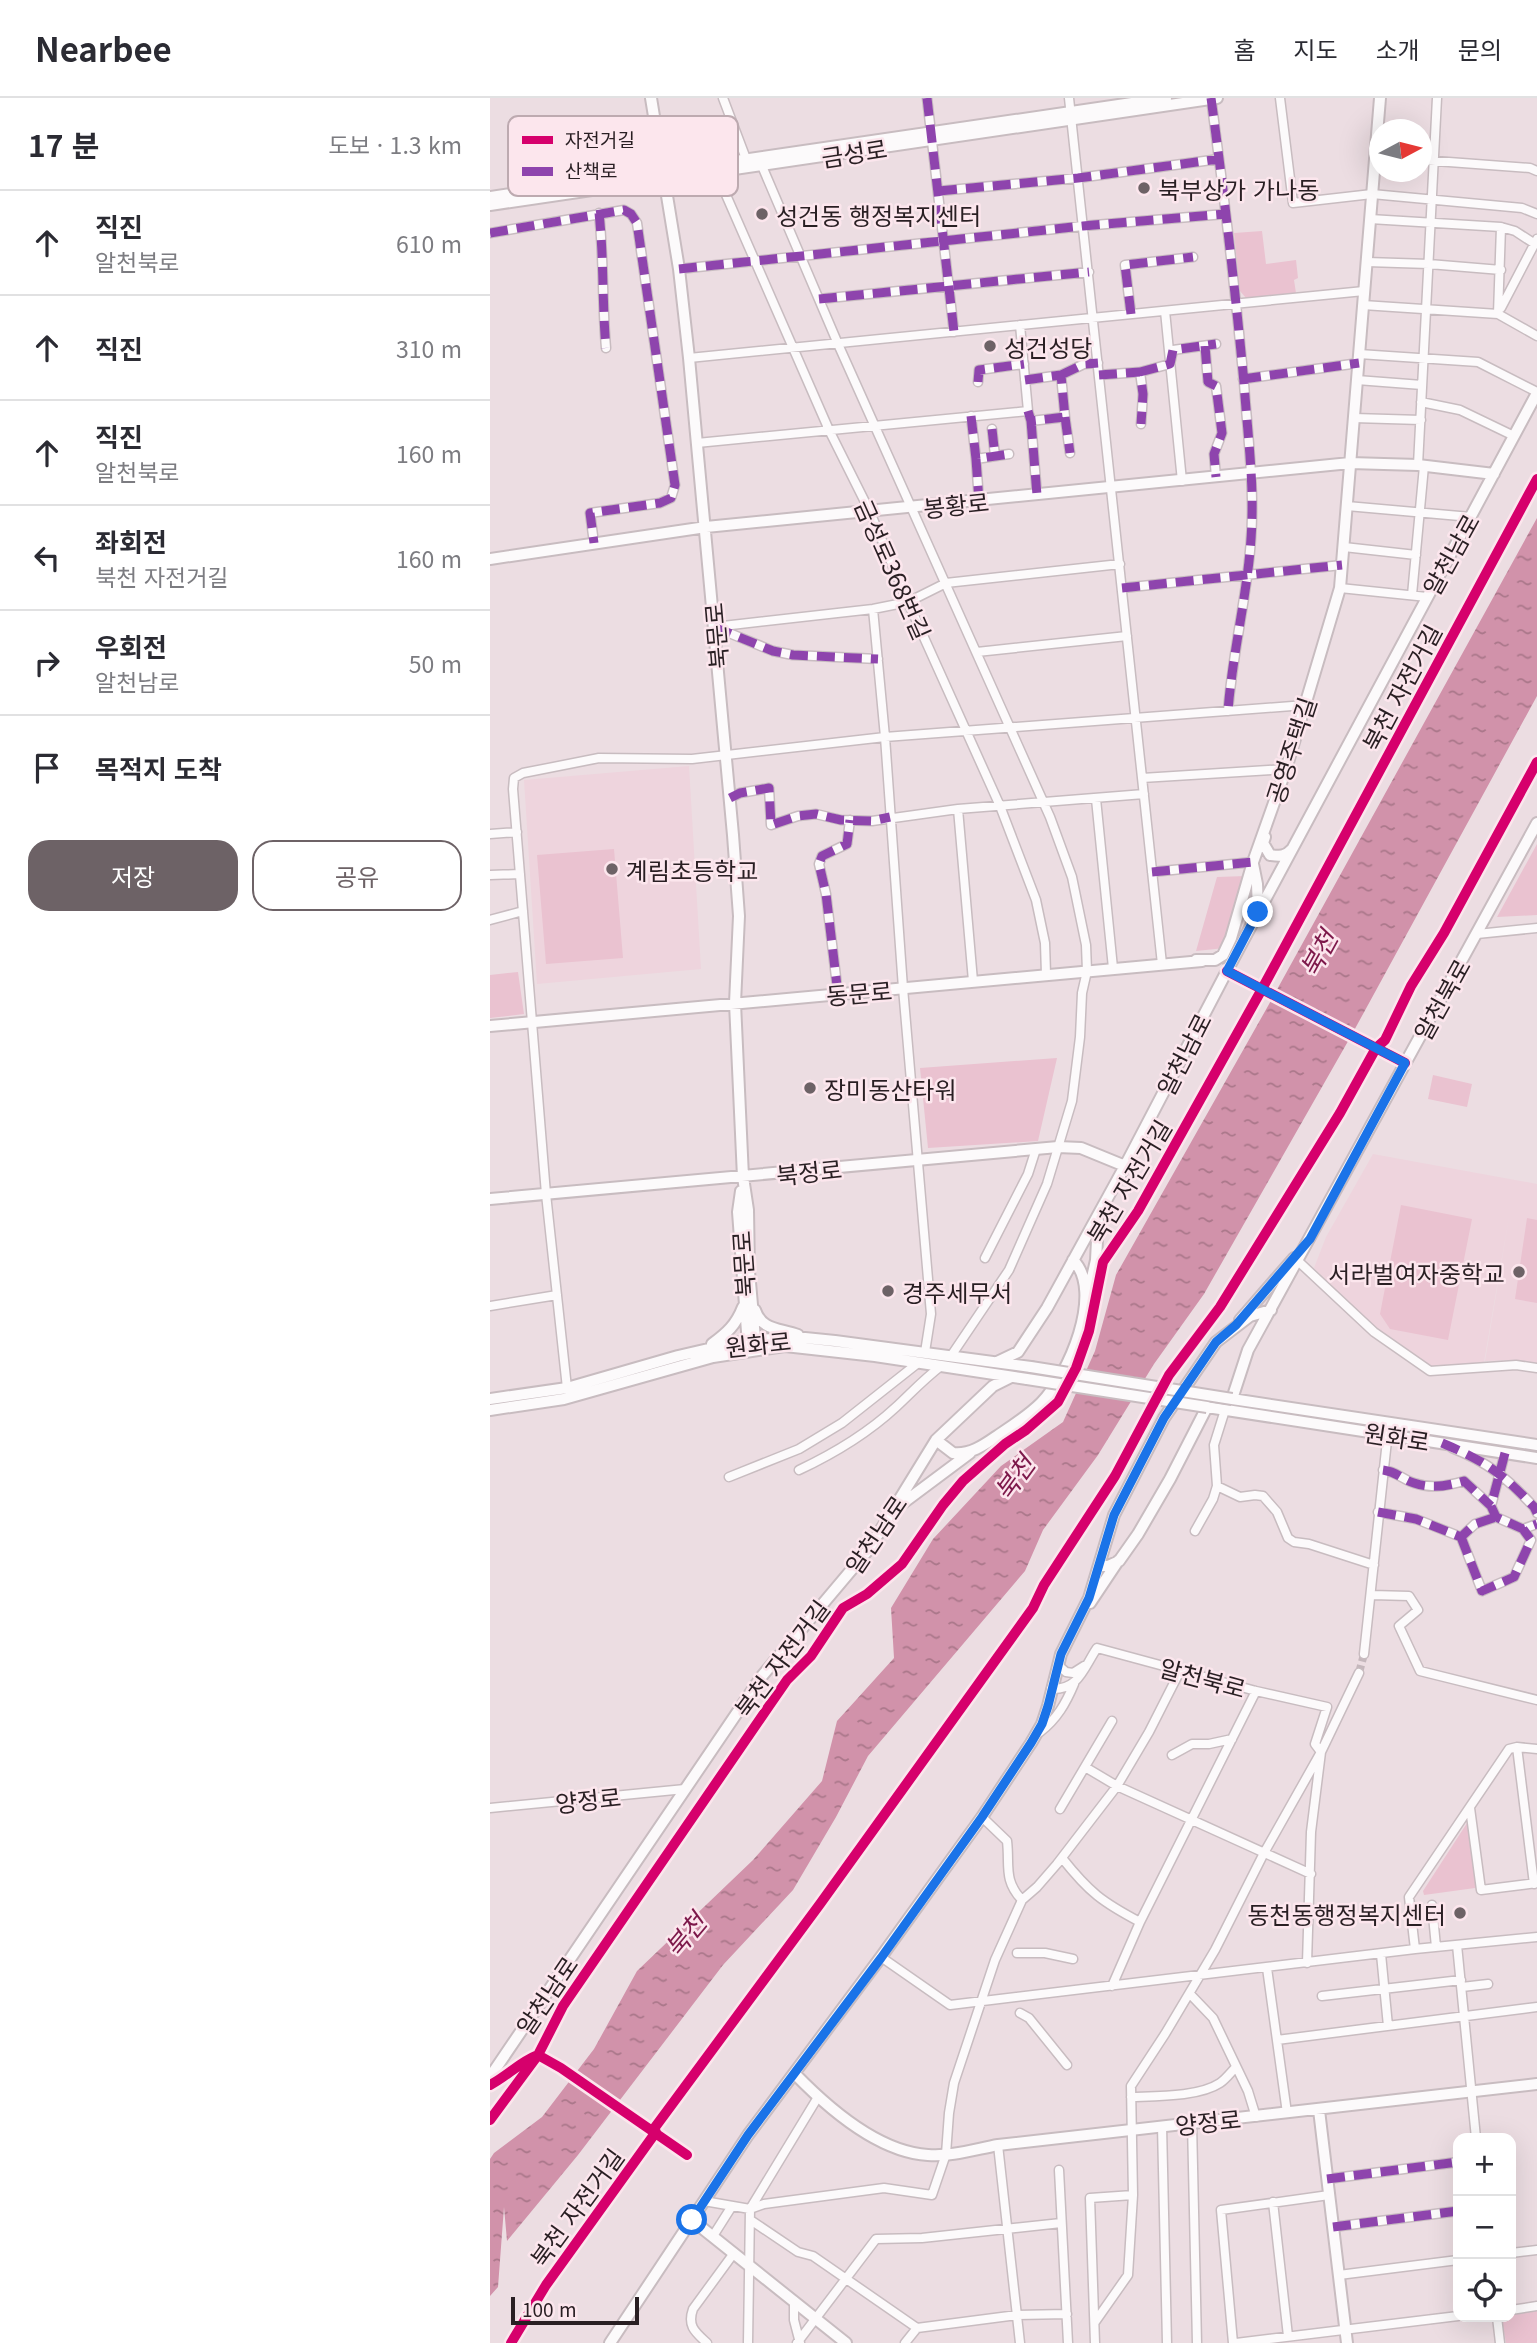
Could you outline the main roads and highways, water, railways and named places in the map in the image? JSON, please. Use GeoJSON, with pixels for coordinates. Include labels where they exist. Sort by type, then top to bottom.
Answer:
{"type":"FeatureCollection","features":[{"type":"Feature","properties":{"kind":"water","name":"북천"},"geometry":{"type":"Polygon","coordinates":[[[1537,518],[1537,696],[1351,1036],[1204,1294],[1154,1364],[1098,1455],[1043,1530],[1025,1571],[868,1756],[793,1890],[723,1965],[578,2155],[507,2241],[504,2207],[498,2287],[490,2296],[490,2159],[494,2153],[542,2117],[594,2049],[637,1971],[753,1860],[822,1781],[837,1721],[894,1658],[891,1608],[933,1539],[1001,1466],[1063,1422],[1095,1351],[1116,1275],[1537,518]]]}},
{"type":"Feature","properties":{"kind":"tunnel"},"geometry":{"type":"LineString","coordinates":[[1359,1673],[1364,1654]]}},
{"type":"Feature","properties":{"kind":"place","name":"북부상가 가나동"},"geometry":{"type":"Point","coordinates":[1144,188]}},
{"type":"Feature","properties":{"kind":"place","name":"성건동 행정복지센터"},"geometry":{"type":"Point","coordinates":[762,214]}},
{"type":"Feature","properties":{"kind":"place","name":"성건성당"},"geometry":{"type":"Point","coordinates":[990,346]}},
{"type":"Feature","properties":{"kind":"place","name":"계림초등학교"},"geometry":{"type":"Point","coordinates":[612,869]}},
{"type":"Feature","properties":{"kind":"place","name":"장미동산타워"},"geometry":{"type":"Point","coordinates":[810,1088]}},
{"type":"Feature","properties":{"kind":"place","name":"서라벌여자중학교"},"geometry":{"type":"Point","coordinates":[1519,1272]}},
{"type":"Feature","properties":{"kind":"place","name":"경주세무서"},"geometry":{"type":"Point","coordinates":[888,1291]}},
{"type":"Feature","properties":{"kind":"place","name":"동천동행정복지센터"},"geometry":{"type":"Point","coordinates":[1460,1913]}}]}
